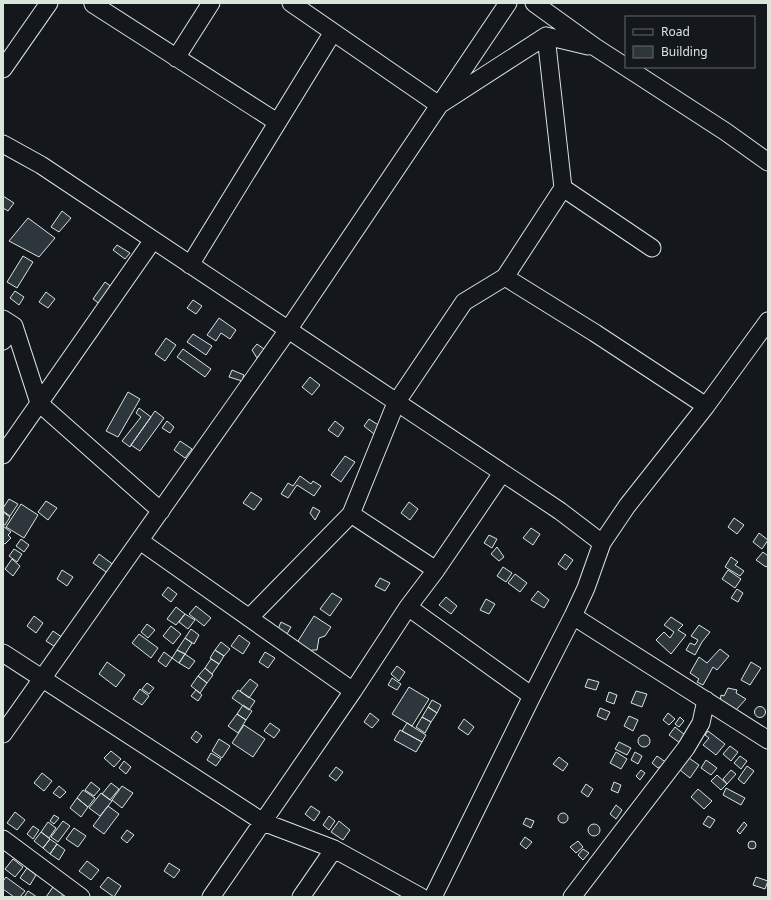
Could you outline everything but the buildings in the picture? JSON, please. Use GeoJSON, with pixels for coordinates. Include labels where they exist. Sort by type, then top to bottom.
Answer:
{"type":"FeatureCollection","features":[{"type":"Feature","properties":{"kind":"street"},"geometry":{"type":"LineString","coordinates":[[3,69],[50,3]]}},
{"type":"Feature","properties":{"kind":"street"},"geometry":{"type":"LineString","coordinates":[[176,58],[211,3]]}},
{"type":"Feature","properties":{"kind":"street"},"geometry":{"type":"LineString","coordinates":[[291,3],[439,105]]}},
{"type":"Feature","properties":{"kind":"street"},"geometry":{"type":"LineString","coordinates":[[3,734],[140,542],[288,330],[508,3]]}},
{"type":"Feature","properties":{"kind":"street"},"geometry":{"type":"LineString","coordinates":[[534,3],[625,66]]}},
{"type":"Feature","properties":{"kind":"street"},"geometry":{"type":"LineString","coordinates":[[93,4],[277,122]]}},
{"type":"Feature","properties":{"kind":"street"},"geometry":{"type":"LineString","coordinates":[[190,265],[333,32]]}},
{"type":"Feature","properties":{"kind":"street"},"geometry":{"type":"LineString","coordinates":[[439,105],[546,36],[595,47]]}},
{"type":"Feature","properties":{"kind":"street"},"geometry":{"type":"LineString","coordinates":[[249,618],[351,514],[396,403],[464,302],[505,277],[563,188],[546,36]]}},
{"type":"Feature","properties":{"kind":"street"},"geometry":{"type":"LineString","coordinates":[[627,68],[726,132],[768,162]]}},
{"type":"Feature","properties":{"kind":"street"},"geometry":{"type":"LineString","coordinates":[[3,144],[41,165],[154,240],[396,403],[560,511],[602,543]]}},
{"type":"Feature","properties":{"kind":"street"},"geometry":{"type":"LineString","coordinates":[[563,188],[652,248]]}},
{"type":"Feature","properties":{"kind":"street"},"geometry":{"type":"LineString","coordinates":[[3,455],[154,240]]}},
{"type":"Feature","properties":{"kind":"street"},"geometry":{"type":"LineString","coordinates":[[505,277],[595,333],[706,406]]}},
{"type":"Feature","properties":{"kind":"street"},"geometry":{"type":"LineString","coordinates":[[9,323],[39,403],[161,512]]}},
{"type":"Feature","properties":{"kind":"street"},"geometry":{"type":"LineString","coordinates":[[3,342],[9,323]]}},
{"type":"Feature","properties":{"kind":"street"},"geometry":{"type":"LineString","coordinates":[[433,897],[573,616],[586,588],[602,543],[627,506],[765,330]]}},
{"type":"Feature","properties":{"kind":"street"},"geometry":{"type":"LineString","coordinates":[[211,897],[353,691],[408,607],[436,570],[502,473]]}},
{"type":"Feature","properties":{"kind":"street"},"geometry":{"type":"LineString","coordinates":[[351,514],[436,570]]}},
{"type":"Feature","properties":{"kind":"street"},"geometry":{"type":"LineString","coordinates":[[140,542],[353,691]]}},
{"type":"Feature","properties":{"kind":"street"},"geometry":{"type":"LineString","coordinates":[[408,607],[532,696]]}},
{"type":"Feature","properties":{"kind":"street"},"geometry":{"type":"LineString","coordinates":[[573,616],[768,740]]}},
{"type":"Feature","properties":{"kind":"street"},"geometry":{"type":"LineString","coordinates":[[3,653],[263,822],[334,850],[421,897]]}},
{"type":"Feature","properties":{"kind":"street"},"geometry":{"type":"LineString","coordinates":[[572,897],[686,748],[701,723],[706,700]]}},
{"type":"Feature","properties":{"kind":"street"},"geometry":{"type":"LineString","coordinates":[[3,839],[81,897]]}},
{"type":"Feature","properties":{"kind":"street"},"geometry":{"type":"LineString","coordinates":[[301,897],[334,850]]}}]}
